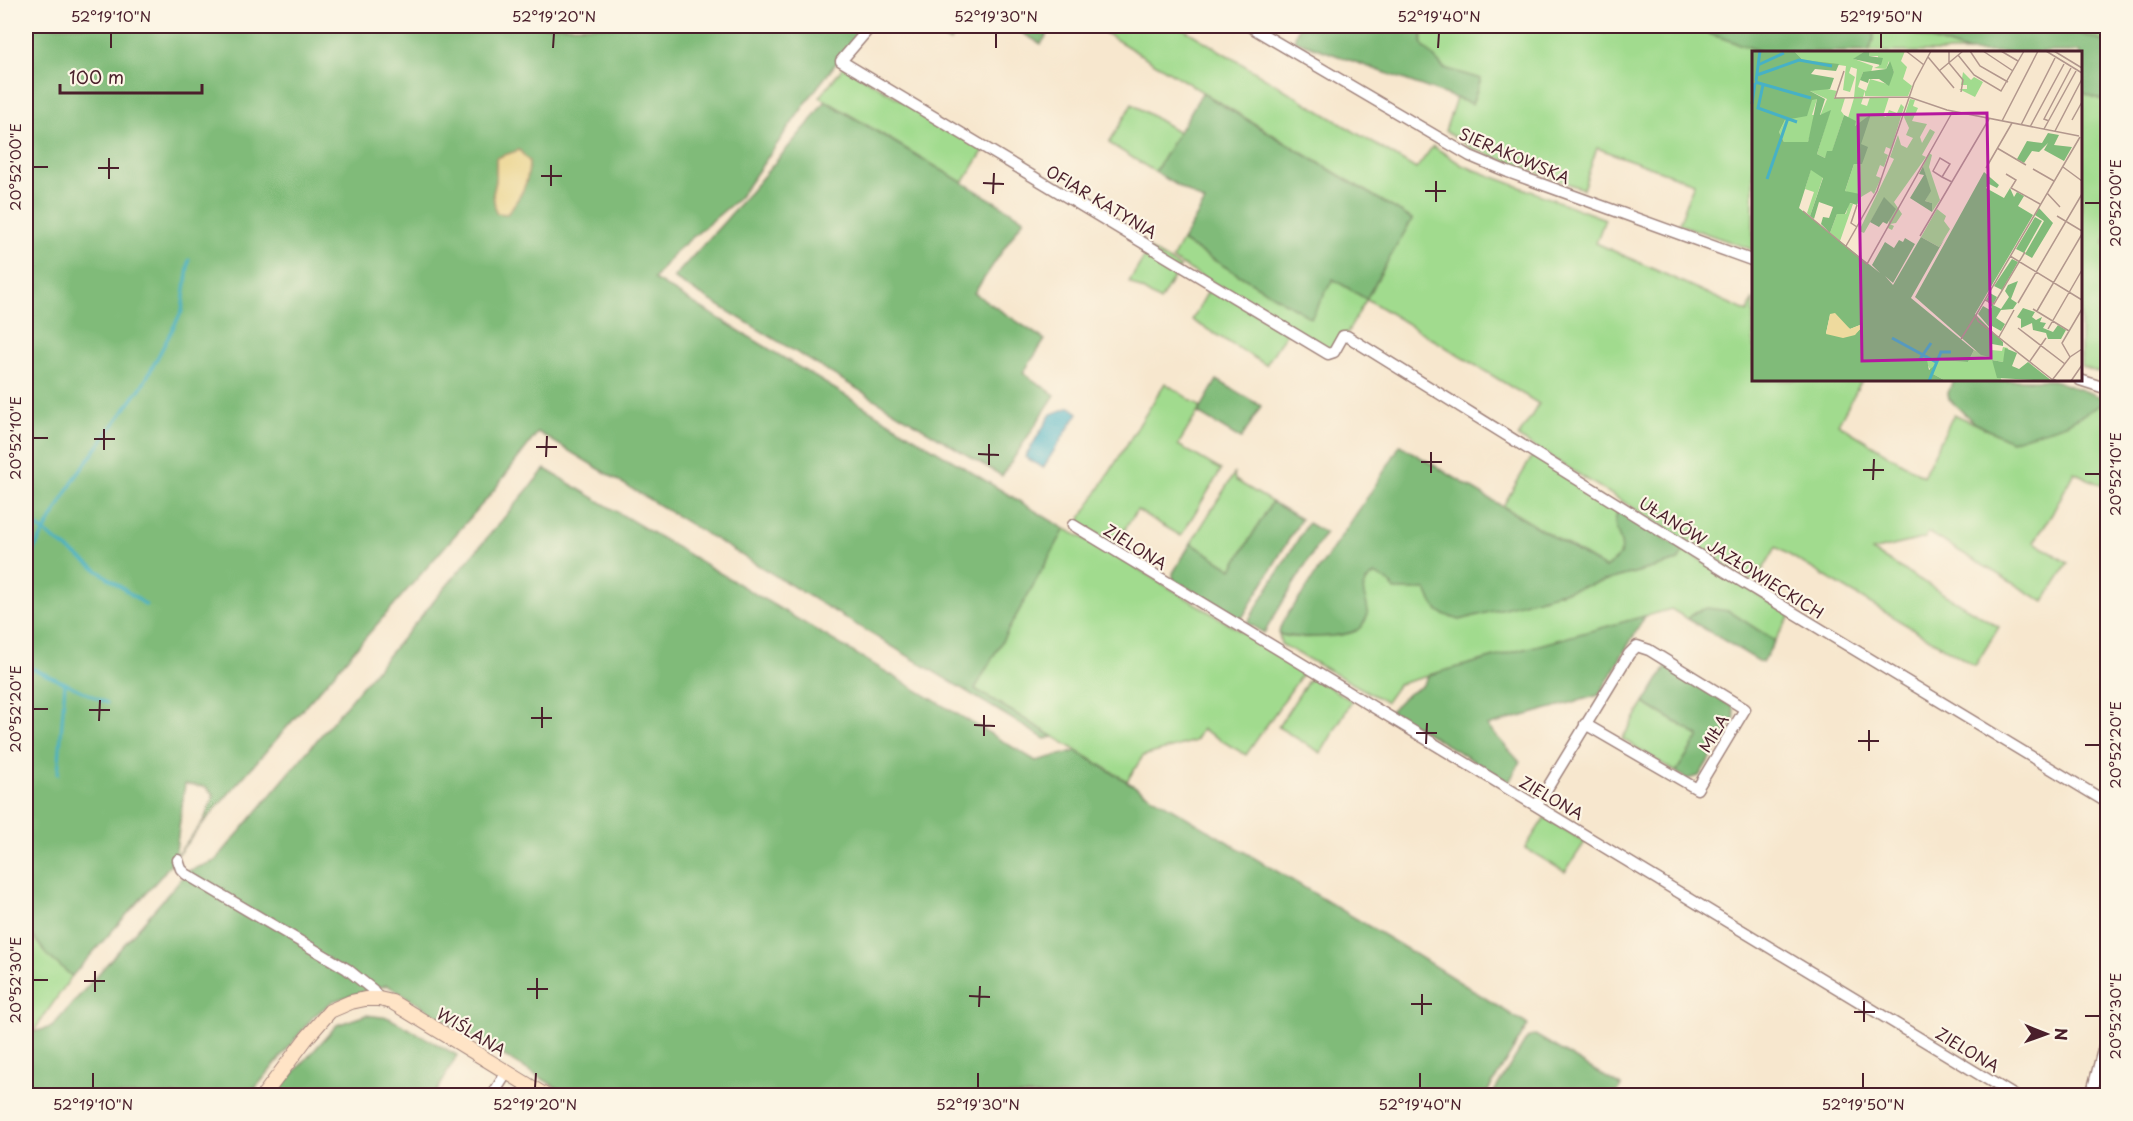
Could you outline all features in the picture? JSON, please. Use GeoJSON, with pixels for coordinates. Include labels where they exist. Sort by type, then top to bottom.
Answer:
{"type":"FeatureCollection","features":[{"type":"Feature","properties":{"kind":"main road","name":"WIŚLANA"},"geometry":{"type":"LineString","coordinates":[[379,999],[392,1002],[546,1095]]}},
{"type":"Feature","properties":{"kind":"main road"},"geometry":{"type":"LineString","coordinates":[[263,1095],[304,1040],[330,1011],[351,1002],[379,999]]}},
{"type":"Feature","properties":{"kind":"street","name":"OFIAR KATYNIA"},"geometry":{"type":"LineString","coordinates":[[870,26],[841,61],[1328,354],[1334,352],[1342,337]]}},
{"type":"Feature","properties":{"kind":"street","name":"SIERAKOWSKA"},"geometry":{"type":"LineString","coordinates":[[1249,26],[1465,154],[1508,172],[1752,260]]}},
{"type":"Feature","properties":{"kind":"street","name":"UŁANÓW JAZŁOWIECKICH"},"geometry":{"type":"LineString","coordinates":[[1342,337],[1347,336],[1731,575],[2108,803]]}},
{"type":"Feature","properties":{"kind":"street"},"geometry":{"type":"LineString","coordinates":[[2082,381],[2108,389]]}},
{"type":"Feature","properties":{"kind":"street","name":"ZIELONA"},"geometry":{"type":"LineString","coordinates":[[1073,525],[2015,1095]]}},
{"type":"Feature","properties":{"kind":"street","name":"MIŁA"},"geometry":{"type":"LineString","coordinates":[[1537,806],[1585,724],[1629,654],[1637,646],[1649,650],[1745,709],[1697,789],[1585,724]]}},
{"type":"Feature","properties":{"kind":"street"},"geometry":{"type":"LineString","coordinates":[[178,860],[181,869],[186,874],[347,969],[373,990],[379,999]]}},
{"type":"Feature","properties":{"kind":"street"},"geometry":{"type":"LineString","coordinates":[[2091,1095],[2108,1031]]}},
{"type":"Feature","properties":{"kind":"street"},"geometry":{"type":"LineString","coordinates":[[492,1095],[507,1072]]}},
{"type":"Feature","properties":{"kind":"green space"},"geometry":{"type":"Polygon","coordinates":[[[26,26],[865,26],[813,93],[739,198],[674,253],[654,279],[1065,529],[975,689],[1054,737],[1045,739],[538,432],[491,494],[195,832],[203,822],[214,795],[206,787],[185,784],[175,858],[72,976],[48,956],[29,931],[26,931],[26,26]]]}},
{"type":"Feature","properties":{"kind":"green space"},"geometry":{"type":"Polygon","coordinates":[[[923,26],[959,26],[950,42],[923,26]]]}},
{"type":"Feature","properties":{"kind":"green space"},"geometry":{"type":"Polygon","coordinates":[[[1010,26],[1053,26],[1041,44],[1010,26]]]}},
{"type":"Feature","properties":{"kind":"green space"},"geometry":{"type":"Polygon","coordinates":[[[1110,26],[1179,26],[1416,169],[1433,146],[1462,165],[1605,219],[1596,243],[1748,312],[1752,301],[1752,381],[1861,381],[1838,424],[1923,476],[1954,414],[2011,441],[2103,404],[2107,399],[2107,488],[2074,472],[2034,542],[2068,563],[2044,602],[1928,532],[1925,538],[1872,551],[1999,627],[1975,666],[1776,547],[1755,583],[1518,437],[1539,404],[1367,299],[1345,336],[1327,351],[1172,259],[1182,241],[1311,318],[1333,279],[1366,299],[1412,219],[1105,33],[1110,26]]]}},
{"type":"Feature","properties":{"kind":"green space"},"geometry":{"type":"Polygon","coordinates":[[[1299,26],[1422,26],[1422,45],[1444,68],[1481,79],[1472,104],[1294,40],[1299,26]]]}},
{"type":"Feature","properties":{"kind":"green space"},"geometry":{"type":"Polygon","coordinates":[[[1422,26],[1585,26],[1605,33],[1608,26],[1704,26],[1704,32],[1760,51],[1752,51],[1752,250],[1679,224],[1694,183],[1597,148],[1583,189],[1471,148],[1445,131],[1456,98],[1472,103],[1480,80],[1444,68],[1422,45],[1422,26]]]}},
{"type":"Feature","properties":{"kind":"green space"},"geometry":{"type":"Polygon","coordinates":[[[1704,26],[1872,26],[1874,37],[1869,51],[1760,51],[1704,32],[1704,26]]]}},
{"type":"Feature","properties":{"kind":"green space"},"geometry":{"type":"Polygon","coordinates":[[[1872,26],[1892,26],[1965,51],[1869,51],[1874,37],[1872,26]]]}},
{"type":"Feature","properties":{"kind":"green space"},"geometry":{"type":"Polygon","coordinates":[[[1892,26],[2059,26],[2107,43],[2107,102],[2082,92],[2082,51],[1965,51],[1892,26]]]}},
{"type":"Feature","properties":{"kind":"green space"},"geometry":{"type":"Polygon","coordinates":[[[2059,26],[2107,26],[2107,43],[2059,26]]]}},
{"type":"Feature","properties":{"kind":"green space"},"geometry":{"type":"Polygon","coordinates":[[[844,66],[984,150],[963,183],[820,97],[844,66]]]}},
{"type":"Feature","properties":{"kind":"green space"},"geometry":{"type":"Polygon","coordinates":[[[2082,92],[2107,102],[2108,235],[2104,244],[2108,246],[2107,376],[2082,366],[2082,92]]]}},
{"type":"Feature","properties":{"kind":"green space"},"geometry":{"type":"Polygon","coordinates":[[[1202,93],[1412,219],[1366,299],[1333,279],[1311,318],[1182,241],[1205,202],[1155,172],[1202,93]]]}},
{"type":"Feature","properties":{"kind":"green space"},"geometry":{"type":"Polygon","coordinates":[[[825,101],[1024,219],[974,293],[1045,340],[1023,373],[1055,395],[1002,476],[673,278],[725,221],[825,101]]]}},
{"type":"Feature","properties":{"kind":"green space"},"geometry":{"type":"Polygon","coordinates":[[[1132,104],[1179,132],[1155,172],[1109,143],[1132,104]]]}},
{"type":"Feature","properties":{"kind":"green space"},"geometry":{"type":"Polygon","coordinates":[[[1149,249],[1180,267],[1160,301],[1129,282],[1149,249]]]}},
{"type":"Feature","properties":{"kind":"green space"},"geometry":{"type":"Polygon","coordinates":[[[1211,286],[1287,332],[1266,365],[1192,320],[1211,286]]]}},
{"type":"Feature","properties":{"kind":"green space"},"geometry":{"type":"Polygon","coordinates":[[[1217,380],[1261,406],[1241,439],[1198,413],[1217,380]]]}},
{"type":"Feature","properties":{"kind":"green space"},"geometry":{"type":"Polygon","coordinates":[[[1953,381],[2056,381],[2107,399],[2103,404],[2066,424],[2011,441],[1974,423],[1949,399],[1948,393],[1953,381]]]}},
{"type":"Feature","properties":{"kind":"green space"},"geometry":{"type":"Polygon","coordinates":[[[1165,383],[1201,407],[1178,445],[1221,470],[1181,536],[1137,510],[1115,545],[1078,523],[1165,383]]]}},
{"type":"Feature","properties":{"kind":"green space"},"geometry":{"type":"Polygon","coordinates":[[[1400,445],[1605,568],[1621,553],[1622,547],[1615,520],[1618,510],[1684,550],[1678,561],[1460,620],[1438,611],[1426,590],[1395,590],[1389,582],[1375,574],[1364,585],[1368,613],[1358,629],[1351,633],[1319,637],[1279,634],[1285,619],[1400,445]]]}},
{"type":"Feature","properties":{"kind":"green space"},"geometry":{"type":"Polygon","coordinates":[[[1533,455],[1618,510],[1616,531],[1623,550],[1620,556],[1605,568],[1503,506],[1533,455]]]}},
{"type":"Feature","properties":{"kind":"green space"},"geometry":{"type":"Polygon","coordinates":[[[545,469],[1036,761],[1076,751],[1415,954],[1528,1025],[1485,1096],[569,1095],[387,985],[333,1001],[313,1017],[250,1095],[26,1095],[26,1059],[33,1032],[52,1027],[188,871],[215,861],[545,469]]]}},
{"type":"Feature","properties":{"kind":"green space"},"geometry":{"type":"Polygon","coordinates":[[[1234,474],[1235,480],[1272,502],[1232,569],[1191,543],[1234,474]]]}},
{"type":"Feature","properties":{"kind":"green space"},"geometry":{"type":"Polygon","coordinates":[[[1272,502],[1301,519],[1241,620],[1173,579],[1173,573],[1191,543],[1232,569],[1272,502]]]}},
{"type":"Feature","properties":{"kind":"green space"},"geometry":{"type":"Polygon","coordinates":[[[1308,523],[1325,533],[1264,633],[1247,623],[1308,523]]]}},
{"type":"Feature","properties":{"kind":"green space"},"geometry":{"type":"Polygon","coordinates":[[[1065,529],[1107,550],[1305,670],[1246,755],[1202,729],[1195,741],[1143,756],[1127,781],[975,689],[1065,529]]]}},
{"type":"Feature","properties":{"kind":"green space"},"geometry":{"type":"Polygon","coordinates":[[[1684,550],[1791,615],[1775,641],[1728,611],[1695,612],[1688,619],[1671,609],[1399,684],[1386,702],[1281,644],[1279,634],[1307,637],[1356,631],[1367,616],[1363,598],[1364,587],[1369,578],[1375,574],[1413,589],[1427,590],[1460,620],[1678,561],[1684,550]]]}},
{"type":"Feature","properties":{"kind":"green space"},"geometry":{"type":"Polygon","coordinates":[[[1707,608],[1729,611],[1775,641],[1762,663],[1688,619],[1695,612],[1707,608]]]}},
{"type":"Feature","properties":{"kind":"green space"},"geometry":{"type":"Polygon","coordinates":[[[1645,616],[1599,695],[1487,726],[1520,762],[1509,782],[1390,711],[1405,696],[1422,686],[1429,675],[1645,616]]]}},
{"type":"Feature","properties":{"kind":"green space"},"geometry":{"type":"Polygon","coordinates":[[[1667,666],[1733,707],[1735,717],[1699,776],[1687,779],[1676,772],[1699,736],[1644,703],[1667,666]]]}},
{"type":"Feature","properties":{"kind":"green space"},"geometry":{"type":"Polygon","coordinates":[[[1311,676],[1352,701],[1321,753],[1278,727],[1311,676]]]}},
{"type":"Feature","properties":{"kind":"green space"},"geometry":{"type":"Polygon","coordinates":[[[1644,703],[1699,736],[1676,772],[1622,739],[1644,703]]]}},
{"type":"Feature","properties":{"kind":"green space"},"geometry":{"type":"Polygon","coordinates":[[[1545,817],[1585,842],[1565,872],[1525,848],[1545,817]]]}},
{"type":"Feature","properties":{"kind":"green space"},"geometry":{"type":"Polygon","coordinates":[[[26,931],[29,931],[48,956],[72,976],[33,1032],[26,1059],[26,931]]]}},
{"type":"Feature","properties":{"kind":"green space"},"geometry":{"type":"Polygon","coordinates":[[[366,1015],[389,1018],[457,1055],[435,1095],[274,1095],[337,1025],[366,1015]]]}},
{"type":"Feature","properties":{"kind":"green space"},"geometry":{"type":"Polygon","coordinates":[[[1535,1035],[1621,1086],[1616,1095],[1492,1095],[1527,1038],[1535,1035]]]}},
{"type":"Feature","properties":{"kind":"sand"},"geometry":{"type":"Polygon","coordinates":[[[519,150],[529,161],[526,183],[507,214],[496,213],[493,194],[496,181],[496,158],[519,150]]]}},
{"type":"Feature","properties":{"kind":"water"},"geometry":{"type":"Polygon","coordinates":[[[1070,407],[1078,413],[1043,468],[1025,457],[1051,414],[1070,407]]]}},
{"type":"Feature","properties":{"kind":"waterway"},"geometry":{"type":"LineString","coordinates":[[26,563],[75,478],[144,383],[182,311],[189,260]]}},
{"type":"Feature","properties":{"kind":"waterway"},"geometry":{"type":"LineString","coordinates":[[26,519],[146,605]]}},
{"type":"Feature","properties":{"kind":"waterway"},"geometry":{"type":"LineString","coordinates":[[26,666],[65,683],[58,774]]}},
{"type":"Feature","properties":{"kind":"waterway"},"geometry":{"type":"LineString","coordinates":[[65,683],[107,703]]}}]}
